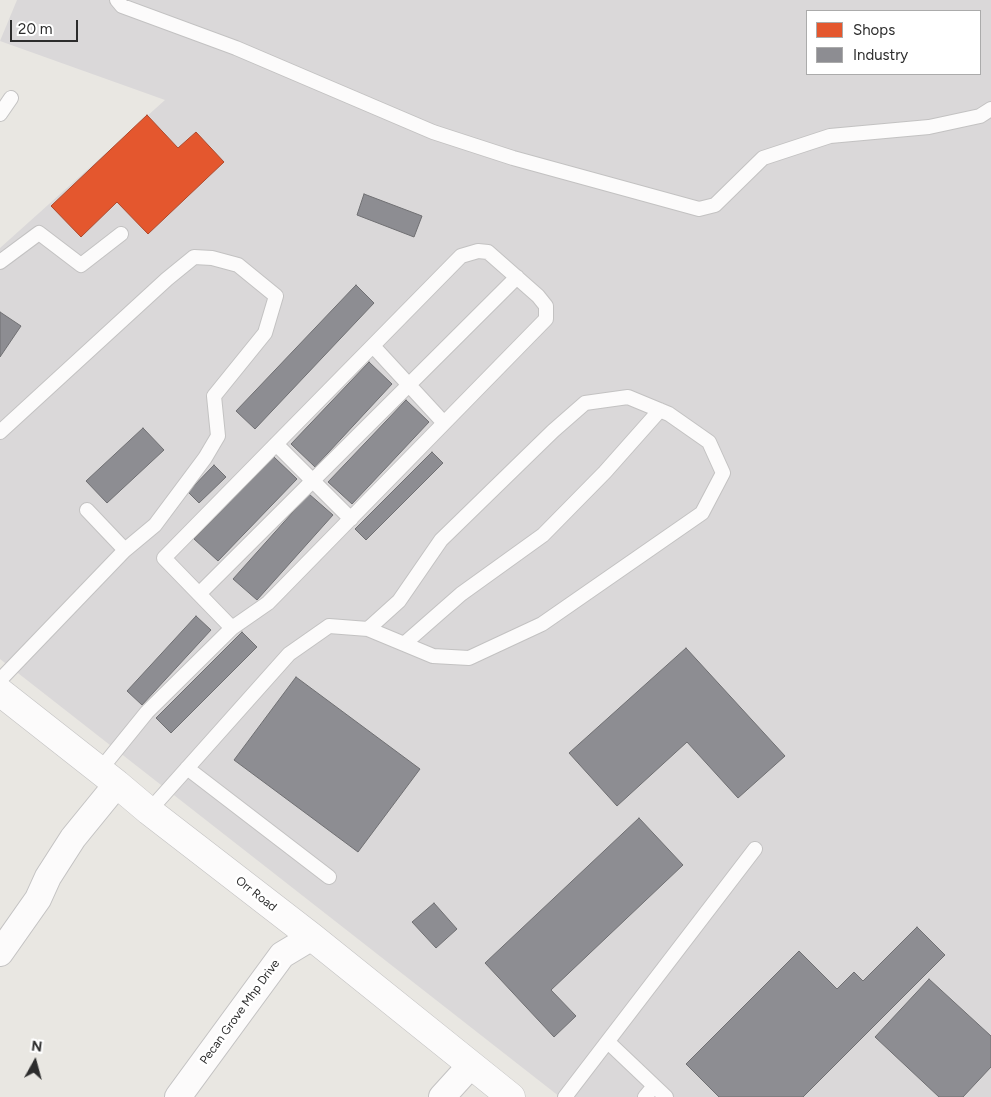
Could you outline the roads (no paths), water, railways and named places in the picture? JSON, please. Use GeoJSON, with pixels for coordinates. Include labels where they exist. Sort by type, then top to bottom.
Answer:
{"type":"FeatureCollection","features":[{"type":"Feature","properties":{"kind":"street","name":"Orr Road"},"geometry":{"type":"LineString","coordinates":[[0,692],[109,777],[149,811],[312,937],[511,1097]]}},
{"type":"Feature","properties":{"kind":"street"},"geometry":{"type":"LineString","coordinates":[[0,953],[38,899],[48,877],[109,777]]}},
{"type":"Feature","properties":{"kind":"street","name":"Pecan Grove Mhp Drive"},"geometry":{"type":"LineString","coordinates":[[178,1097],[282,955],[312,937]]}},
{"type":"Feature","properties":{"kind":"street"},"geometry":{"type":"LineString","coordinates":[[442,1097],[471,1065]]}},
{"type":"Feature","properties":{"kind":"lane"},"geometry":{"type":"LineString","coordinates":[[117,0],[122,6],[236,48],[433,132],[513,158],[699,209],[715,205],[764,158],[830,136],[929,128],[980,116],[991,109]]}},
{"type":"Feature","properties":{"kind":"lane"},"geometry":{"type":"LineString","coordinates":[[0,114],[11,98]]}},
{"type":"Feature","properties":{"kind":"lane"},"geometry":{"type":"LineString","coordinates":[[0,262],[38,233],[81,265],[121,234]]}},
{"type":"Feature","properties":{"kind":"lane"},"geometry":{"type":"LineString","coordinates":[[109,777],[147,712],[232,628],[268,603],[546,319],[546,306],[538,296],[488,252],[478,251],[461,256],[164,558],[232,628]]}},
{"type":"Feature","properties":{"kind":"lane"},"geometry":{"type":"LineString","coordinates":[[0,432],[167,278],[194,257],[212,258],[238,264],[276,296],[265,333],[214,396],[218,436],[205,458],[155,525],[125,550],[0,680]]}},
{"type":"Feature","properties":{"kind":"lane"},"geometry":{"type":"LineString","coordinates":[[200,594],[517,277]]}},
{"type":"Feature","properties":{"kind":"lane"},"geometry":{"type":"LineString","coordinates":[[373,346],[444,423]]}},
{"type":"Feature","properties":{"kind":"lane"},"geometry":{"type":"LineString","coordinates":[[149,811],[289,654],[329,626],[368,629],[433,656],[469,658],[542,624],[702,513],[723,473],[709,442],[669,414],[628,397],[585,403],[553,431],[441,540],[399,601],[368,629]]}},
{"type":"Feature","properties":{"kind":"lane"},"geometry":{"type":"LineString","coordinates":[[404,644],[461,594],[543,535],[606,472],[660,410]]}},
{"type":"Feature","properties":{"kind":"lane"},"geometry":{"type":"LineString","coordinates":[[276,444],[350,519]]}},
{"type":"Feature","properties":{"kind":"lane"},"geometry":{"type":"LineString","coordinates":[[87,510],[125,550]]}},
{"type":"Feature","properties":{"kind":"lane"},"geometry":{"type":"LineString","coordinates":[[187,768],[329,877]]}},
{"type":"Feature","properties":{"kind":"lane"},"geometry":{"type":"LineString","coordinates":[[565,1097],[756,849]]}},
{"type":"Feature","properties":{"kind":"lane"},"geometry":{"type":"LineString","coordinates":[[608,1042],[666,1097]]}},
{"type":"Feature","properties":{"kind":"lane"},"geometry":{"type":"LineString","coordinates":[[645,1097],[654,1086]]}}]}
